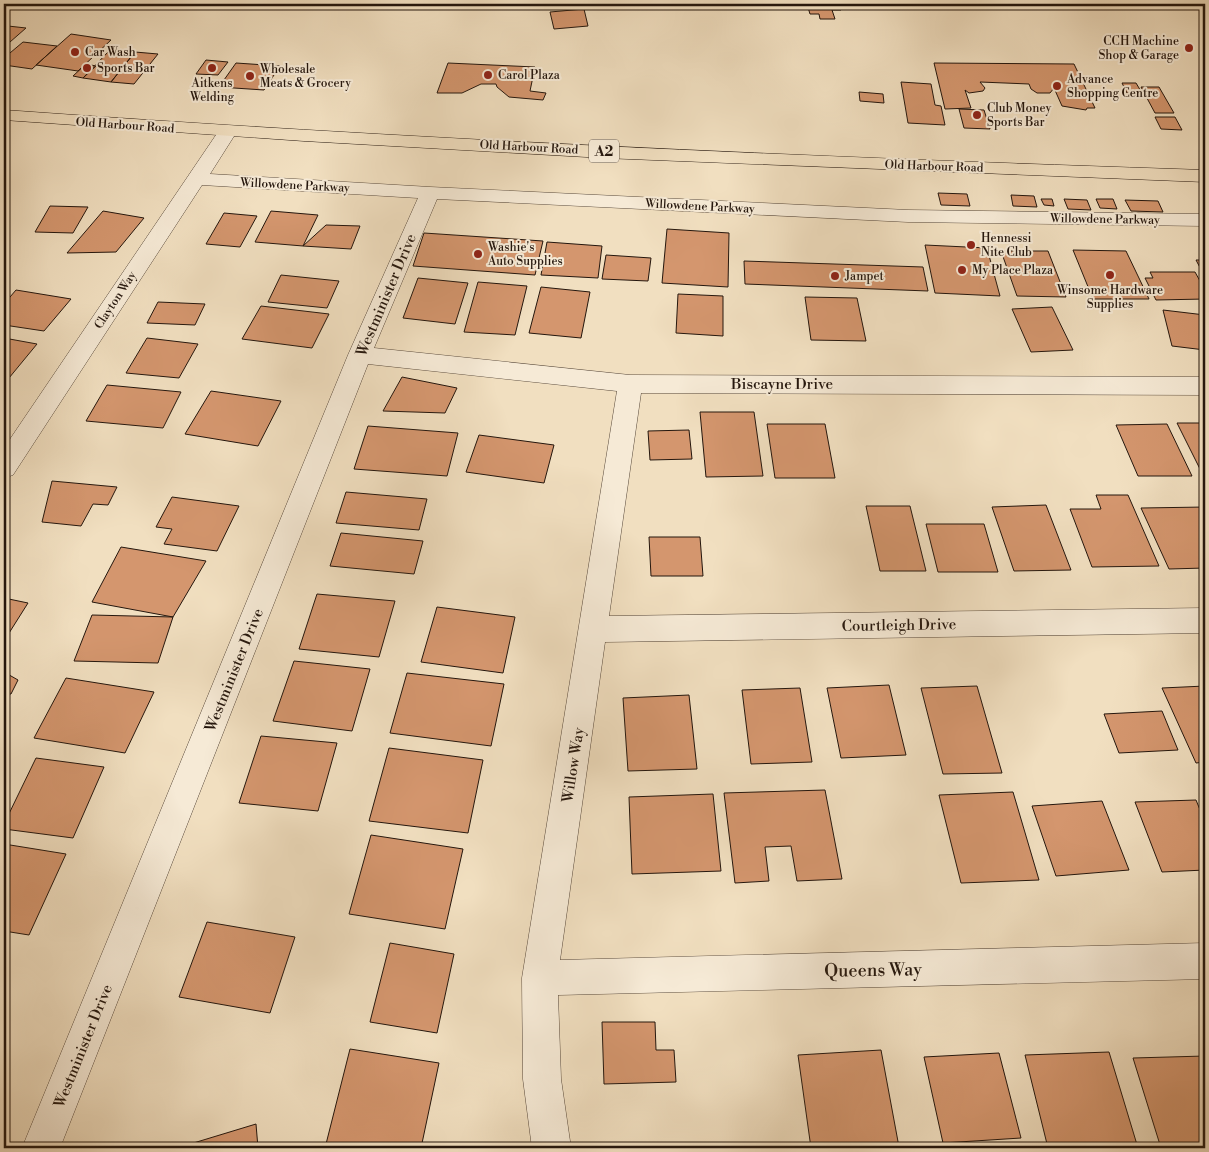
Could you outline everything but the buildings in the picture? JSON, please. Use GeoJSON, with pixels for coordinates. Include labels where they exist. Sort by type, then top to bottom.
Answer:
{"type":"FeatureCollection","features":[{"type":"Feature","properties":{"kind":"main road","name":"Old Harbour Road"},"geometry":{"type":"LineString","coordinates":[[4,115],[227,133],[868,164],[1205,176]]}},
{"type":"Feature","properties":{"kind":"street","name":"Clayton Way"},"geometry":{"type":"LineString","coordinates":[[4,468],[227,133]]}},
{"type":"Feature","properties":{"kind":"street","name":"Willowdene Parkway"},"geometry":{"type":"LineString","coordinates":[[195,179],[430,193],[908,216],[1205,220]]}},
{"type":"Feature","properties":{"kind":"street","name":"Westminister Drive"},"geometry":{"type":"LineString","coordinates":[[41,1148],[360,355],[430,193]]}},
{"type":"Feature","properties":{"kind":"street","name":"Biscayne Drive"},"geometry":{"type":"LineString","coordinates":[[360,355],[630,384],[1205,386]]}},
{"type":"Feature","properties":{"kind":"street","name":"Willow Way"},"geometry":{"type":"LineString","coordinates":[[551,1148],[542,1079],[540,978],[630,384]]}},
{"type":"Feature","properties":{"kind":"street","name":"Courtleigh Drive"},"geometry":{"type":"LineString","coordinates":[[594,629],[1205,621]]}},
{"type":"Feature","properties":{"kind":"street","name":"Queens Way"},"geometry":{"type":"LineString","coordinates":[[540,978],[1205,961]]}},
{"type":"Feature","properties":{"kind":"place","name":"CCH Machine Shop & Garage"},"geometry":{"type":"Point","coordinates":[1189,48]}},
{"type":"Feature","properties":{"kind":"place","name":"Car Wash"},"geometry":{"type":"Point","coordinates":[75,52]}},
{"type":"Feature","properties":{"kind":"place","name":"Sports Bar"},"geometry":{"type":"Point","coordinates":[87,68]}},
{"type":"Feature","properties":{"kind":"place","name":"Aitkens Welding"},"geometry":{"type":"Point","coordinates":[212,68]}},
{"type":"Feature","properties":{"kind":"place","name":"Carol Plaza"},"geometry":{"type":"Point","coordinates":[488,75]}},
{"type":"Feature","properties":{"kind":"place","name":"Wholesale Meats & Grocery"},"geometry":{"type":"Point","coordinates":[250,76]}},
{"type":"Feature","properties":{"kind":"place","name":"Advance Shopping Centre"},"geometry":{"type":"Point","coordinates":[1057,86]}},
{"type":"Feature","properties":{"kind":"place","name":"Club Money Sports Bar"},"geometry":{"type":"Point","coordinates":[977,115]}},
{"type":"Feature","properties":{"kind":"place","name":"Hennessi Nite Club"},"geometry":{"type":"Point","coordinates":[971,245]}},
{"type":"Feature","properties":{"kind":"place","name":"Washie's Auto Supplies"},"geometry":{"type":"Point","coordinates":[478,254]}},
{"type":"Feature","properties":{"kind":"place","name":"My Place Plaza"},"geometry":{"type":"Point","coordinates":[962,270]}},
{"type":"Feature","properties":{"kind":"place","name":"Winsome Hardware Supplies"},"geometry":{"type":"Point","coordinates":[1110,275]}},
{"type":"Feature","properties":{"kind":"place","name":"Jampet"},"geometry":{"type":"Point","coordinates":[835,276]}}]}
